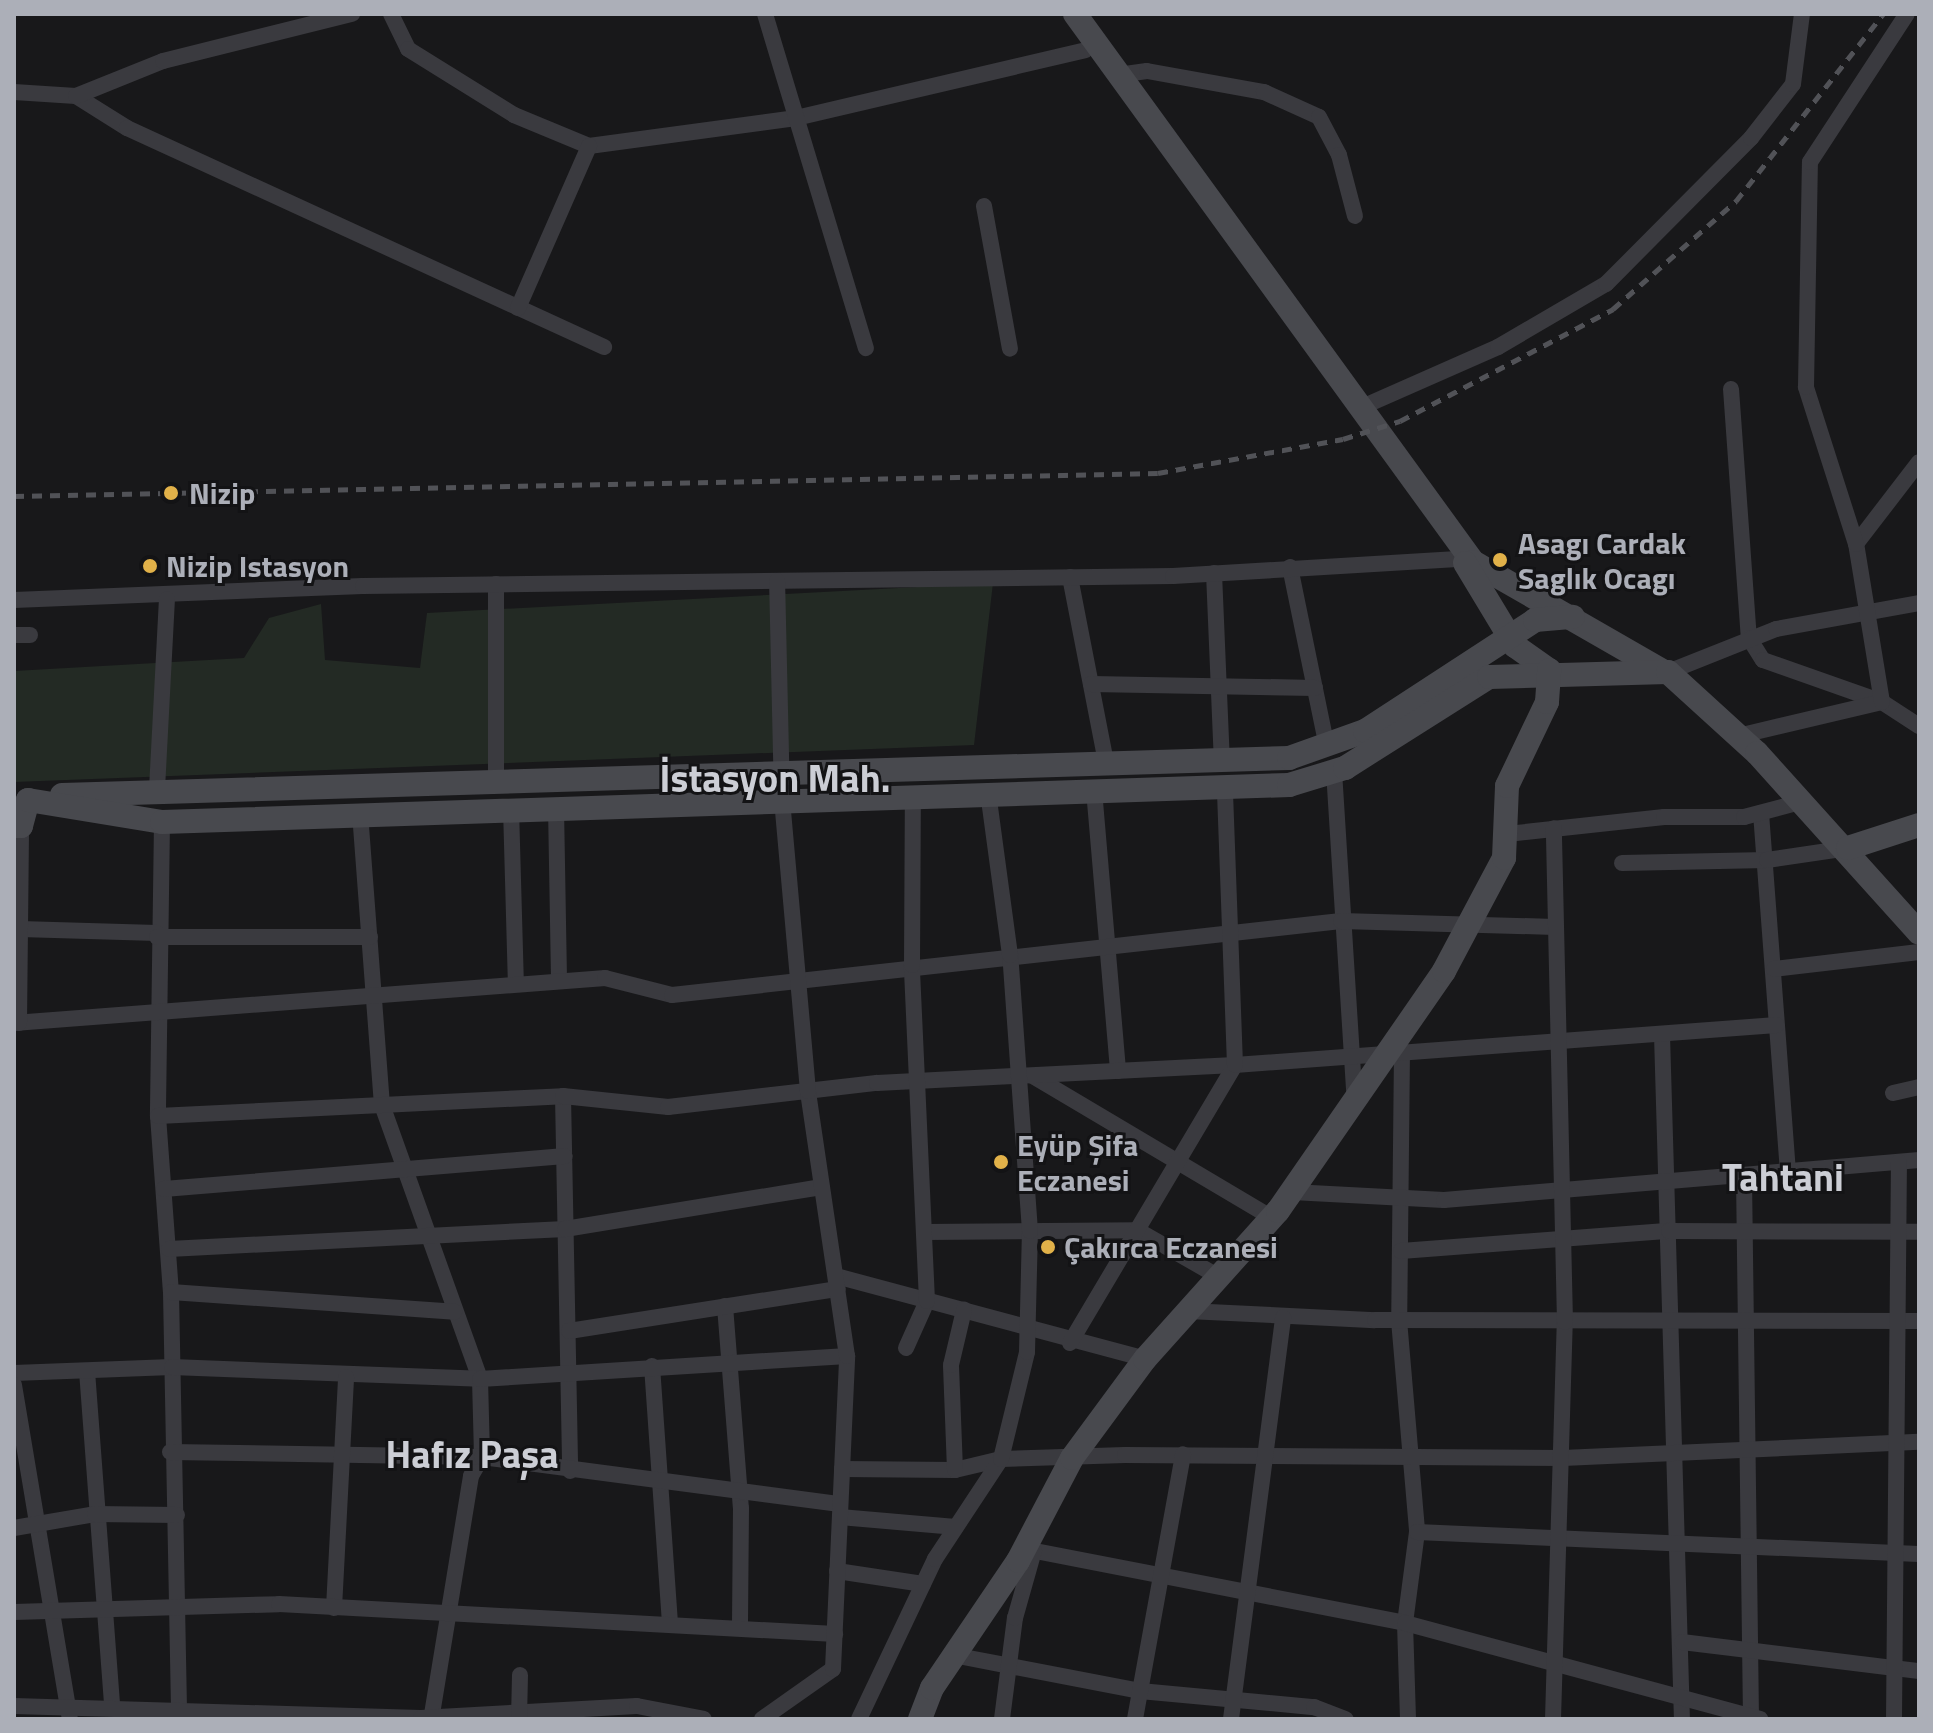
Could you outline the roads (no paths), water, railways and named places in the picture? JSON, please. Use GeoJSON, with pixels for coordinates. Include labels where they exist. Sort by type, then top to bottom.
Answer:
{"type":"FeatureCollection","features":[{"type":"Feature","properties":{"kind":"main road"},"geometry":{"type":"LineString","coordinates":[[1059,14],[1462,559],[1508,633],[1549,670]]}},
{"type":"Feature","properties":{"kind":"main road"},"geometry":{"type":"LineString","coordinates":[[1075,14],[1473,562],[1666,672],[1738,736],[1804,801],[1919,933]]}},
{"type":"Feature","properties":{"kind":"main road"},"geometry":{"type":"LineString","coordinates":[[14,798],[157,789],[1289,758],[1365,731],[1508,633],[1535,620],[1573,617]]}},
{"type":"Feature","properties":{"kind":"main road"},"geometry":{"type":"LineString","coordinates":[[18,826],[28,800],[162,822],[782,798],[1289,785],[1334,771],[1489,677],[1549,670],[1666,672]]}},
{"type":"Feature","properties":{"kind":"main road"},"geometry":{"type":"LineString","coordinates":[[920,1719],[953,1655],[1029,1550],[1072,1458],[1145,1359],[1272,1218],[1396,1051],[1504,858],[1507,786],[1547,702],[1549,670]]}},
{"type":"Feature","properties":{"kind":"main road"},"geometry":{"type":"LineString","coordinates":[[1848,848],[1919,825]]}},
{"type":"Feature","properties":{"kind":"street"},"geometry":{"type":"LineString","coordinates":[[14,92],[76,96],[163,61],[352,14]]}},
{"type":"Feature","properties":{"kind":"street"},"geometry":{"type":"LineString","coordinates":[[391,14],[408,49],[514,115],[589,146],[796,118],[1085,50]]}},
{"type":"Feature","properties":{"kind":"street"},"geometry":{"type":"LineString","coordinates":[[765,14],[866,348]]}},
{"type":"Feature","properties":{"kind":"street"},"geometry":{"type":"LineString","coordinates":[[1362,407],[1498,347],[1606,284],[1751,138],[1793,84],[1802,14]]}},
{"type":"Feature","properties":{"kind":"street"},"geometry":{"type":"LineString","coordinates":[[1882,702],[1856,544],[1806,387],[1810,162],[1907,14]]}},
{"type":"Feature","properties":{"kind":"street"},"geometry":{"type":"LineString","coordinates":[[1118,75],[1147,71],[1264,92],[1319,117],[1339,155],[1355,216]]}},
{"type":"Feature","properties":{"kind":"street"},"geometry":{"type":"LineString","coordinates":[[76,96],[127,128],[604,347]]}},
{"type":"Feature","properties":{"kind":"street"},"geometry":{"type":"LineString","coordinates":[[518,308],[589,146]]}},
{"type":"Feature","properties":{"kind":"street"},"geometry":{"type":"LineString","coordinates":[[984,206],[1010,349]]}},
{"type":"Feature","properties":{"kind":"street"},"geometry":{"type":"LineString","coordinates":[[1731,389],[1749,638],[1763,660],[1882,702],[1919,726]]}},
{"type":"Feature","properties":{"kind":"street"},"geometry":{"type":"LineString","coordinates":[[1856,544],[1919,462]]}},
{"type":"Feature","properties":{"kind":"street"},"geometry":{"type":"LineString","coordinates":[[14,600],[167,599],[496,584],[1214,573],[1462,559]]}},
{"type":"Feature","properties":{"kind":"street"},"geometry":{"type":"LineString","coordinates":[[1290,567],[1327,747]]}},
{"type":"Feature","properties":{"kind":"street"},"geometry":{"type":"LineString","coordinates":[[1214,573],[1222,760]]}},
{"type":"Feature","properties":{"kind":"street"},"geometry":{"type":"LineString","coordinates":[[1070,577],[1106,763]]}},
{"type":"Feature","properties":{"kind":"street"},"geometry":{"type":"LineString","coordinates":[[762,1719],[833,1669],[847,1356],[808,1091],[782,798],[777,581]]}},
{"type":"Feature","properties":{"kind":"street"},"geometry":{"type":"LineString","coordinates":[[496,584],[496,780]]}},
{"type":"Feature","properties":{"kind":"street"},"geometry":{"type":"LineString","coordinates":[[157,789],[167,599]]}},
{"type":"Feature","properties":{"kind":"street"},"geometry":{"type":"LineString","coordinates":[[1666,672],[1749,638],[1919,603]]}},
{"type":"Feature","properties":{"kind":"street"},"geometry":{"type":"LineString","coordinates":[[1091,684],[1217,682],[1315,688]]}},
{"type":"Feature","properties":{"kind":"street"},"geometry":{"type":"LineString","coordinates":[[1738,736],[1882,702]]}},
{"type":"Feature","properties":{"kind":"street"},"geometry":{"type":"LineString","coordinates":[[1334,771],[1341,921],[1355,1105]]}},
{"type":"Feature","properties":{"kind":"street"},"geometry":{"type":"LineString","coordinates":[[1070,1343],[1235,1065],[1225,787]]}},
{"type":"Feature","properties":{"kind":"street"},"geometry":{"type":"LineString","coordinates":[[1094,790],[1118,1071]]}},
{"type":"Feature","properties":{"kind":"street"},"geometry":{"type":"LineString","coordinates":[[859,1719],[923,1584],[1001,1459],[1020,1402],[1027,1324],[1030,1231],[1024,1076],[988,793]]}},
{"type":"Feature","properties":{"kind":"street"},"geometry":{"type":"LineString","coordinates":[[906,1348],[927,1301],[912,965],[913,794]]}},
{"type":"Feature","properties":{"kind":"street"},"geometry":{"type":"LineString","coordinates":[[1507,834],[1761,813],[1804,801]]}},
{"type":"Feature","properties":{"kind":"street"},"geometry":{"type":"LineString","coordinates":[[556,807],[559,981]]}},
{"type":"Feature","properties":{"kind":"street"},"geometry":{"type":"LineString","coordinates":[[511,808],[516,984]]}},
{"type":"Feature","properties":{"kind":"street"},"geometry":{"type":"LineString","coordinates":[[360,813],[382,1105],[400,1169],[429,1234],[480,1379],[482,1457],[471,1476],[431,1717]]}},
{"type":"Feature","properties":{"kind":"street"},"geometry":{"type":"LineString","coordinates":[[1761,813],[1767,860],[1788,1173]]}},
{"type":"Feature","properties":{"kind":"street"},"geometry":{"type":"LineString","coordinates":[[162,822],[157,935],[158,1116],[171,1292],[170,1452],[177,1515],[179,1713]]}},
{"type":"Feature","properties":{"kind":"street"},"geometry":{"type":"LineString","coordinates":[[18,826],[16,1023],[605,978],[672,995],[800,977],[1341,921],[1470,922],[1555,927]]}},
{"type":"Feature","properties":{"kind":"street"},"geometry":{"type":"LineString","coordinates":[[1553,1719],[1563,1534],[1565,1322],[1560,1237],[1554,828]]}},
{"type":"Feature","properties":{"kind":"street"},"geometry":{"type":"LineString","coordinates":[[1622,863],[1767,860],[1848,848]]}},
{"type":"Feature","properties":{"kind":"street"},"geometry":{"type":"LineString","coordinates":[[18,928],[157,935],[370,937]]}},
{"type":"Feature","properties":{"kind":"street"},"geometry":{"type":"LineString","coordinates":[[1774,969],[1919,952]]}},
{"type":"Feature","properties":{"kind":"street"},"geometry":{"type":"LineString","coordinates":[[158,1116],[563,1096],[668,1107],[917,1081],[1235,1065],[1777,1025]]}},
{"type":"Feature","properties":{"kind":"street"},"geometry":{"type":"LineString","coordinates":[[1662,1035],[1682,1719]]}},
{"type":"Feature","properties":{"kind":"street"},"geometry":{"type":"LineString","coordinates":[[1396,1051],[1402,1198],[1399,1320],[1406,1459],[1417,1532],[1405,1623],[1408,1719]]}},
{"type":"Feature","properties":{"kind":"street"},"geometry":{"type":"LineString","coordinates":[[1024,1076],[1272,1218]]}},
{"type":"Feature","properties":{"kind":"street"},"geometry":{"type":"LineString","coordinates":[[1893,1093],[1919,1087]]}},
{"type":"Feature","properties":{"kind":"street"},"geometry":{"type":"LineString","coordinates":[[563,1096],[570,1471]]}},
{"type":"Feature","properties":{"kind":"street"},"geometry":{"type":"LineString","coordinates":[[164,1189],[565,1156]]}},
{"type":"Feature","properties":{"kind":"street"},"geometry":{"type":"LineString","coordinates":[[1292,1192],[1402,1198],[1559,1192],[1919,1160]]}},
{"type":"Feature","properties":{"kind":"street"},"geometry":{"type":"LineString","coordinates":[[1894,1719],[1900,1552],[1901,1321],[1911,1232],[1899,1162]]}},
{"type":"Feature","properties":{"kind":"street"},"geometry":{"type":"LineString","coordinates":[[1002,1719],[1007,1666],[1029,1550],[1163,1573],[1405,1623],[1682,1692],[1754,1718],[1751,1450],[1741,1234],[1744,1177]]}},
{"type":"Feature","properties":{"kind":"street"},"geometry":{"type":"LineString","coordinates":[[169,1249],[565,1229],[822,1187]]}},
{"type":"Feature","properties":{"kind":"street"},"geometry":{"type":"LineString","coordinates":[[926,1232],[1137,1230],[1219,1277]]}},
{"type":"Feature","properties":{"kind":"street"},"geometry":{"type":"LineString","coordinates":[[1401,1251],[1669,1231],[1741,1234],[1911,1232]]}},
{"type":"Feature","properties":{"kind":"street"},"geometry":{"type":"LineString","coordinates":[[569,1331],[725,1306],[837,1282],[1027,1324],[1070,1343],[1145,1359]]}},
{"type":"Feature","properties":{"kind":"street"},"geometry":{"type":"LineString","coordinates":[[171,1292],[454,1312]]}},
{"type":"Feature","properties":{"kind":"street"},"geometry":{"type":"LineString","coordinates":[[725,1306],[740,1494],[740,1628]]}},
{"type":"Feature","properties":{"kind":"street"},"geometry":{"type":"LineString","coordinates":[[955,1470],[951,1365],[964,1310]]}},
{"type":"Feature","properties":{"kind":"street"},"geometry":{"type":"LineString","coordinates":[[1188,1311],[1399,1320],[1919,1321]]}},
{"type":"Feature","properties":{"kind":"street"},"geometry":{"type":"LineString","coordinates":[[1231,1719],[1261,1454],[1283,1317]]}},
{"type":"Feature","properties":{"kind":"street"},"geometry":{"type":"LineString","coordinates":[[14,1373],[172,1367],[346,1377],[480,1379],[567,1370],[847,1356]]}},
{"type":"Feature","properties":{"kind":"street"},"geometry":{"type":"LineString","coordinates":[[652,1366],[670,1624]]}},
{"type":"Feature","properties":{"kind":"street"},"geometry":{"type":"LineString","coordinates":[[87,1371],[95,1514],[112,1705]]}},
{"type":"Feature","properties":{"kind":"street"},"geometry":{"type":"LineString","coordinates":[[334,1608],[346,1377]]}},
{"type":"Feature","properties":{"kind":"street"},"geometry":{"type":"LineString","coordinates":[[15,1395],[20,1450],[37,1523],[69,1713]]}},
{"type":"Feature","properties":{"kind":"street"},"geometry":{"type":"LineString","coordinates":[[842,1469],[955,1470],[1001,1459],[1183,1454],[1406,1459],[1563,1458],[1675,1449],[1751,1450],[1919,1442]]}},
{"type":"Feature","properties":{"kind":"street"},"geometry":{"type":"LineString","coordinates":[[170,1452],[240,1448],[343,1457],[482,1457],[956,1527]]}},
{"type":"Feature","properties":{"kind":"street"},"geometry":{"type":"LineString","coordinates":[[1135,1719],[1183,1454]]}},
{"type":"Feature","properties":{"kind":"street"},"geometry":{"type":"LineString","coordinates":[[14,1528],[95,1514],[177,1515]]}},
{"type":"Feature","properties":{"kind":"street"},"geometry":{"type":"LineString","coordinates":[[1417,1532],[1752,1542],[1919,1554]]}},
{"type":"Feature","properties":{"kind":"street"},"geometry":{"type":"LineString","coordinates":[[837,1571],[923,1584]]}},
{"type":"Feature","properties":{"kind":"street"},"geometry":{"type":"LineString","coordinates":[[14,1612],[52,1609],[106,1613],[334,1608],[445,1618],[670,1624],[835,1634]]}},
{"type":"Feature","properties":{"kind":"street"},"geometry":{"type":"LineString","coordinates":[[1682,1642],[1752,1655],[1919,1671]]}},
{"type":"Feature","properties":{"kind":"street"},"geometry":{"type":"LineString","coordinates":[[953,1655],[1140,1691],[1314,1707],[1346,1719]]}},
{"type":"Feature","properties":{"kind":"street"},"geometry":{"type":"LineString","coordinates":[[520,1675],[520,1716]]}},
{"type":"Feature","properties":{"kind":"street"},"geometry":{"type":"LineString","coordinates":[[14,1706],[69,1713],[112,1705],[179,1713],[431,1717],[636,1712],[704,1719]]}},
{"type":"Feature","properties":{"kind":"railway"},"geometry":{"type":"LineString","coordinates":[[14,496],[1158,473],[1343,439],[1400,421],[1613,309],[1736,201],[1883,14]]}},
{"type":"Feature","properties":{"kind":"place","name":"Nizip"},"geometry":{"type":"Point","coordinates":[171,493]}},
{"type":"Feature","properties":{"kind":"place","name":"Asagı Cardak Saglık Ocagı"},"geometry":{"type":"Point","coordinates":[1500,560]}},
{"type":"Feature","properties":{"kind":"place","name":"Nizip Istasyon"},"geometry":{"type":"Point","coordinates":[150,566]}},
{"type":"Feature","properties":{"kind":"place","name":"Eyüp Şifa Eczanesi"},"geometry":{"type":"Point","coordinates":[1001,1162]}},
{"type":"Feature","properties":{"kind":"place","name":"Çakırca Eczanesi"},"geometry":{"type":"Point","coordinates":[1048,1247]}},
{"type":"Feature","properties":{"kind":"district","name":"İstasyon Mah."},"geometry":{"type":"Point","coordinates":[775,779]}},
{"type":"Feature","properties":{"kind":"district","name":"Tahtani"},"geometry":{"type":"Point","coordinates":[1783,1178]}},
{"type":"Feature","properties":{"kind":"district","name":"Hafız Paşa"},"geometry":{"type":"Point","coordinates":[472,1455]}}]}
